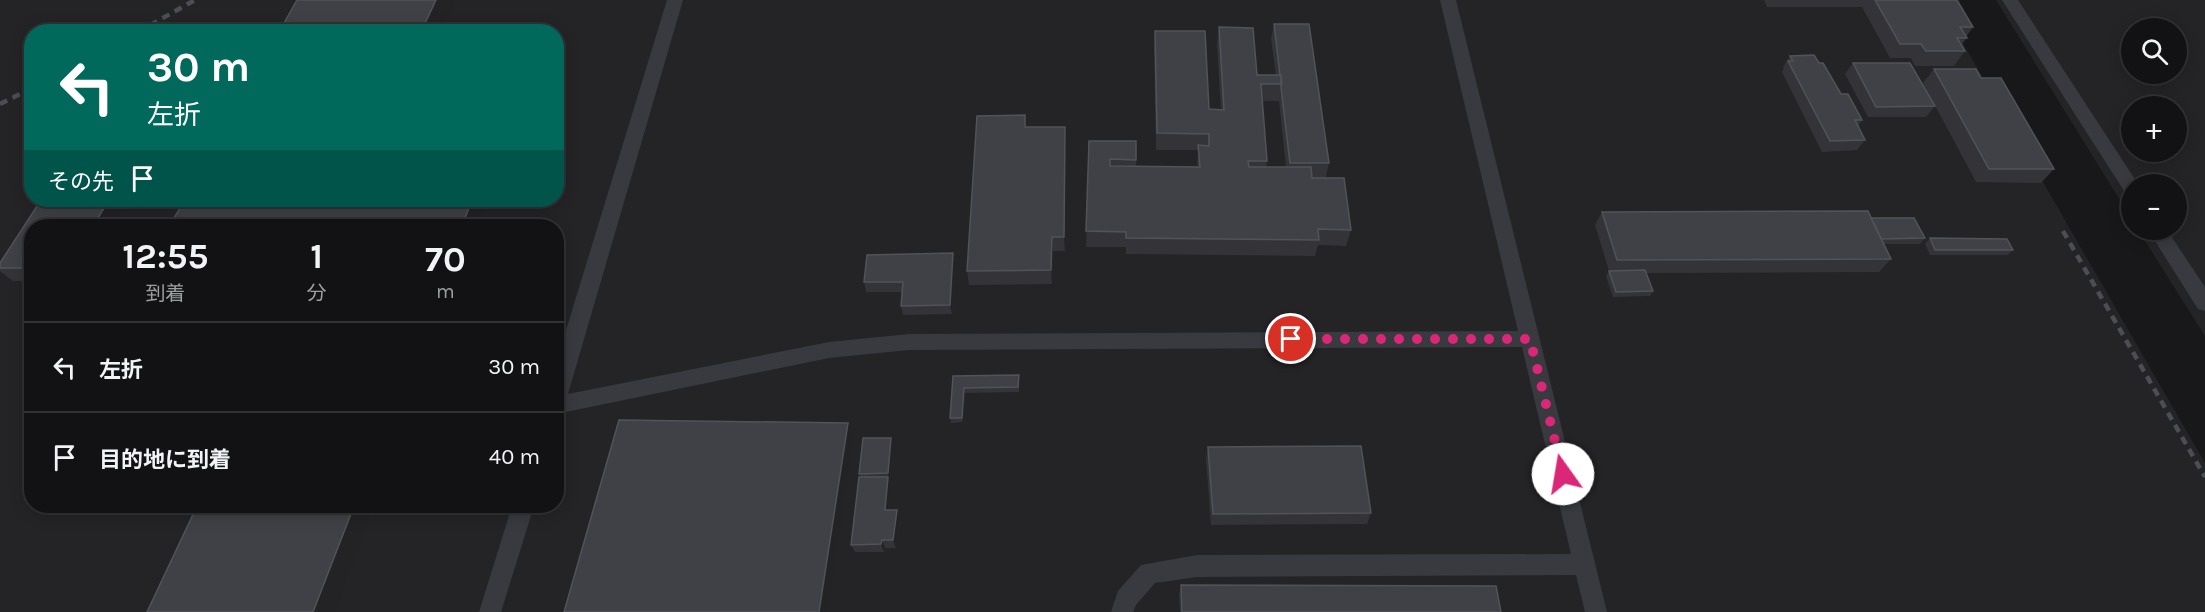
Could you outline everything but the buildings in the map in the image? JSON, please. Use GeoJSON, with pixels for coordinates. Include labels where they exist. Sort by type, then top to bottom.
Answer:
{"type":"FeatureCollection","features":[{"type":"Feature","properties":{"kind":"lane"},"geometry":{"type":"LineString","coordinates":[[564,371],[675,0]]}},
{"type":"Feature","properties":{"kind":"lane"},"geometry":{"type":"LineString","coordinates":[[1448,0],[1596,612]]}},
{"type":"Feature","properties":{"kind":"lane"},"geometry":{"type":"LineString","coordinates":[[2010,0],[2122,174]]}},
{"type":"Feature","properties":{"kind":"lane"},"geometry":{"type":"LineString","coordinates":[[2164,240],[2205,303]]}},
{"type":"Feature","properties":{"kind":"lane"},"geometry":{"type":"LineString","coordinates":[[564,403],[829,350],[909,342],[1530,339]]}},
{"type":"Feature","properties":{"kind":"lane"},"geometry":{"type":"LineString","coordinates":[[490,612],[521,513]]}},
{"type":"Feature","properties":{"kind":"lane"},"geometry":{"type":"LineString","coordinates":[[1122,612],[1125,598],[1149,573],[1197,566],[1584,564]]}},
{"type":"Feature","properties":{"kind":"shaded area"},"geometry":{"type":"Polygon","coordinates":[[[0,0],[1938,0],[2205,463],[2205,612],[0,612],[0,0]]]}},
{"type":"Feature","properties":{"kind":"shaded area"},"geometry":{"type":"Polygon","coordinates":[[[1996,0],[2205,0],[2205,336],[2144,240],[2187,240],[2187,174],[2121,174],[2121,202],[1996,0]]]}},
{"type":"Feature","properties":{"kind":"railway"},"geometry":{"type":"LineString","coordinates":[[152,24],[195,0]]}},
{"type":"Feature","properties":{"kind":"railway"},"geometry":{"type":"LineString","coordinates":[[0,104],[24,92]]}},
{"type":"Feature","properties":{"kind":"railway"},"geometry":{"type":"LineString","coordinates":[[2063,231],[2205,477]]}},
{"type":"Feature","properties":{"kind":"route"},"geometry":{"type":"LineString","coordinates":[[1291,339],[1530,339],[1563,474]]}}]}
